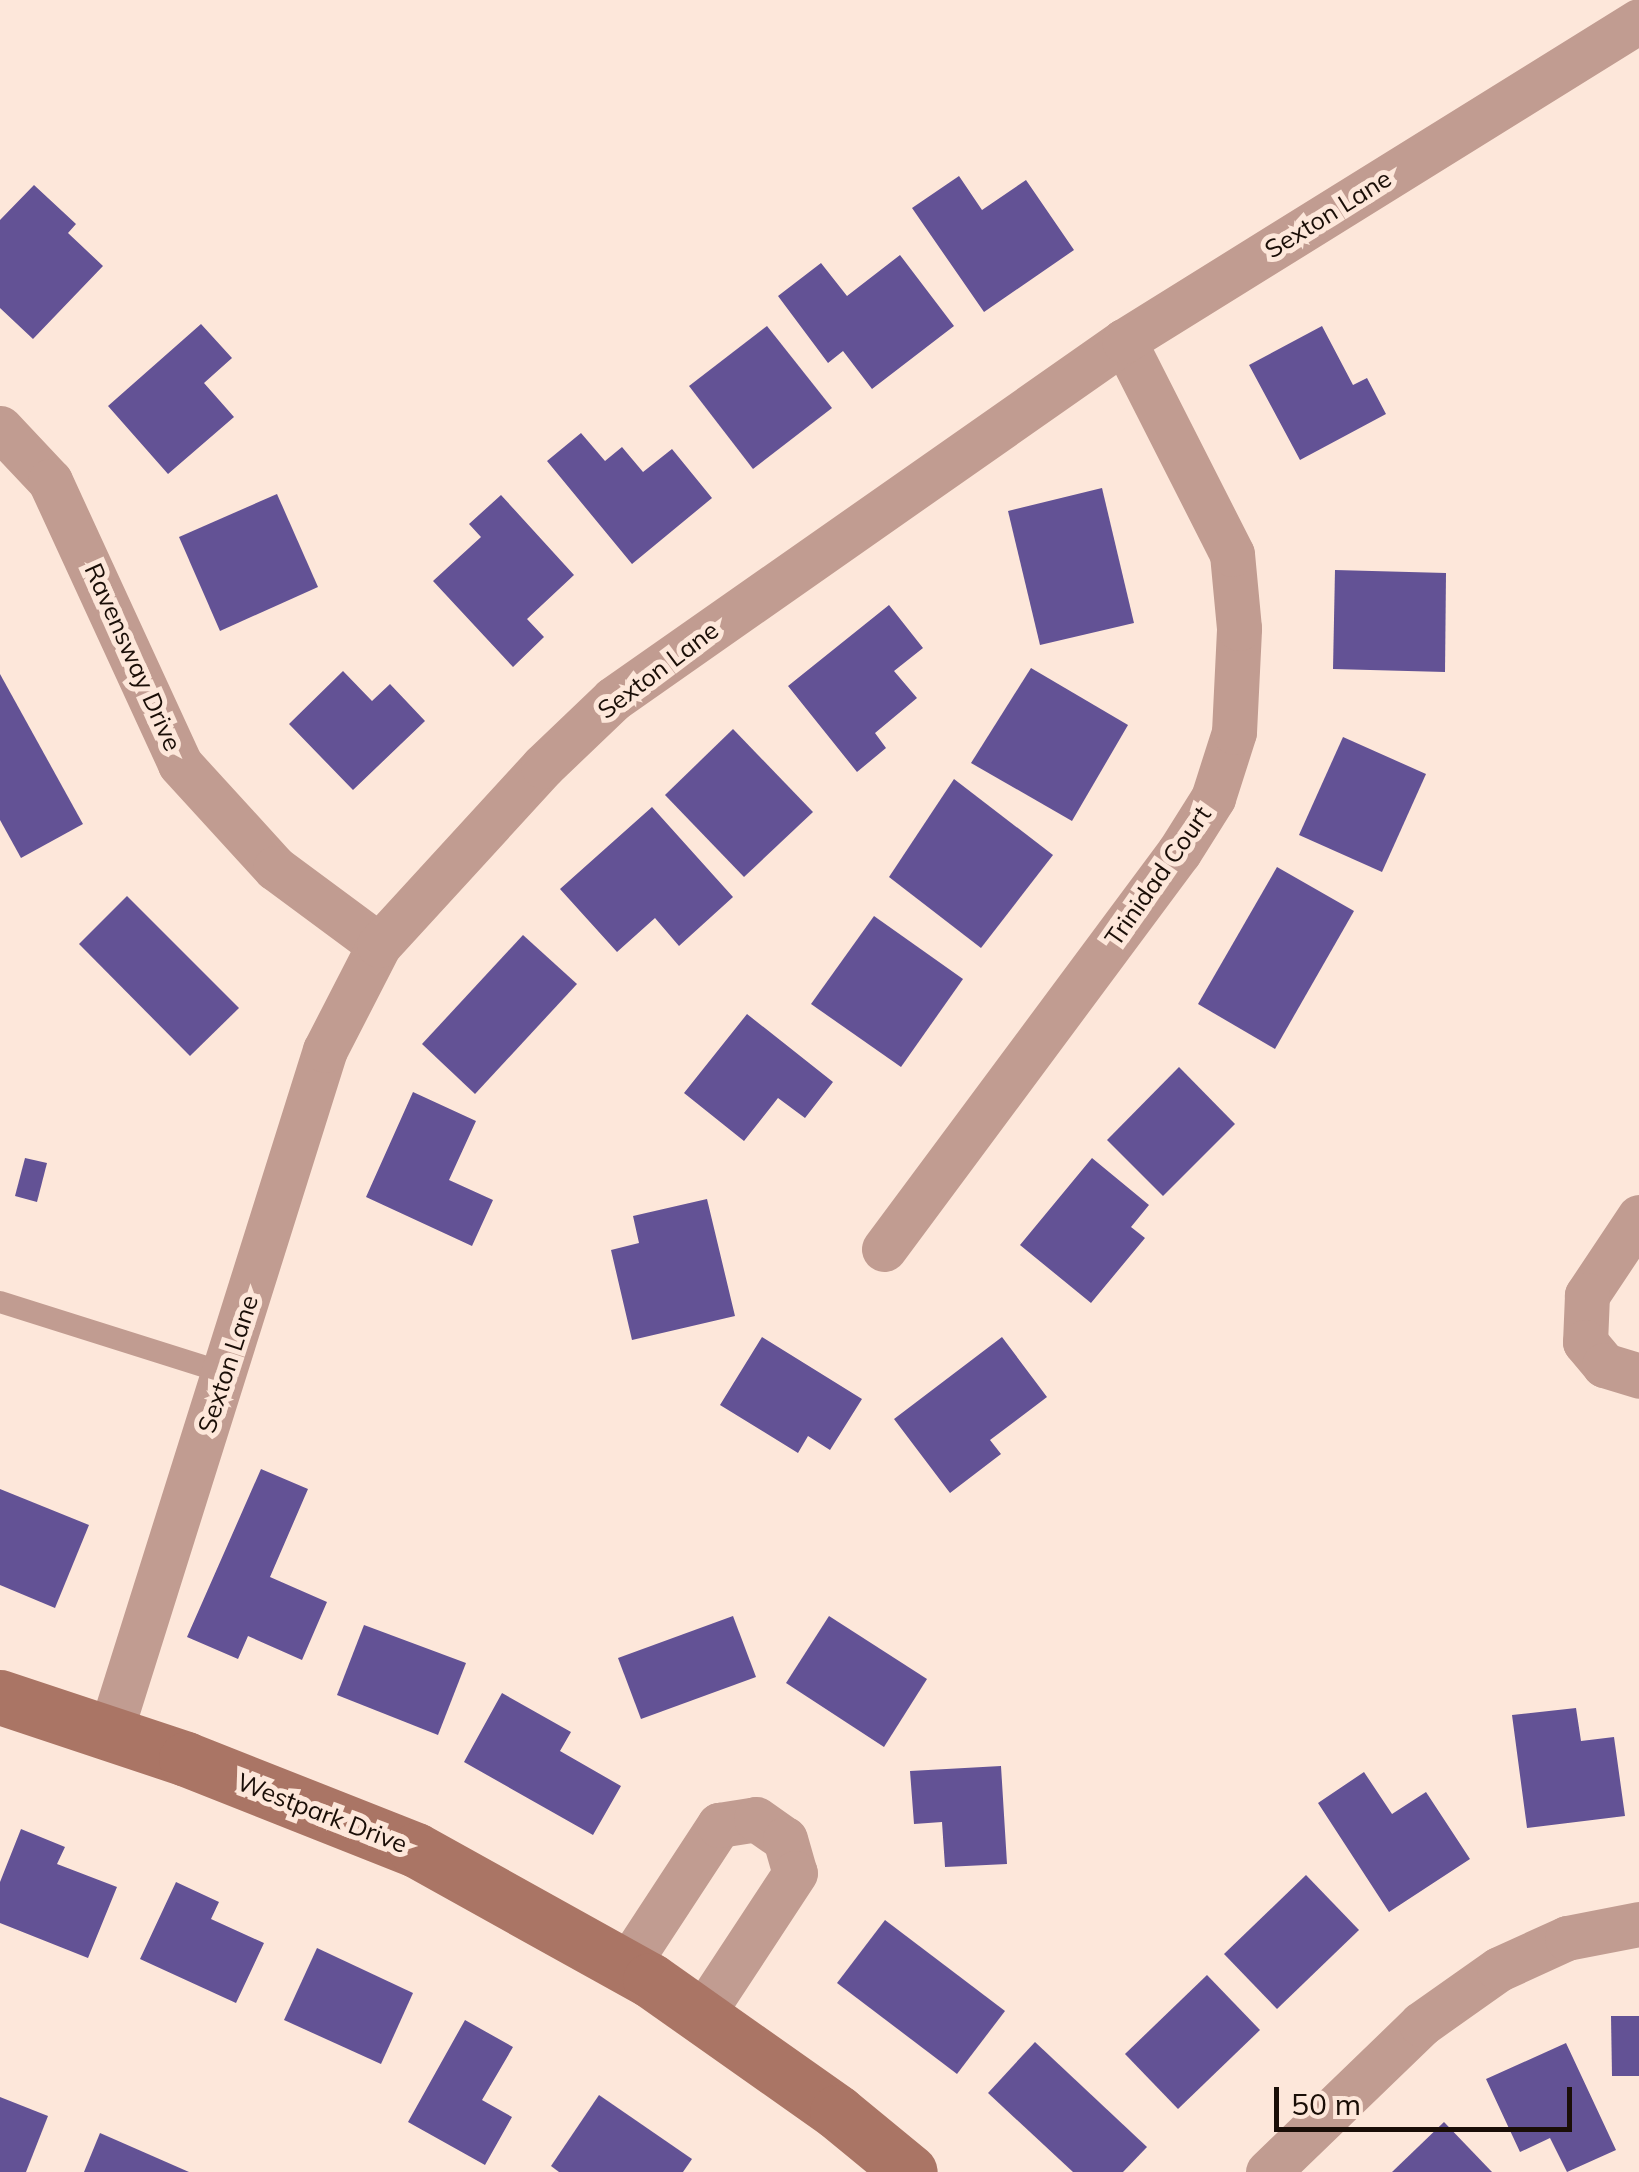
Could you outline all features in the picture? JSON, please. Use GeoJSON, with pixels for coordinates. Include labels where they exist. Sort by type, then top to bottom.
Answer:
{"type":"FeatureCollection","features":[{"type":"Feature","properties":{"kind":"street","name":"Sexton Lane"},"geometry":{"type":"LineString","coordinates":[[110,1733],[325,1050],[379,945],[543,766],[613,699],[1124,341],[1632,21]]}},
{"type":"Feature","properties":{"kind":"street","name":"Trinidad Court"},"geometry":{"type":"LineString","coordinates":[[884,1249],[1179,852],[1214,798],[1234,732],[1239,628],[1232,554],[1124,341]]}},
{"type":"Feature","properties":{"kind":"street","name":"Ravensway Drive"},"geometry":{"type":"LineString","coordinates":[[1,432],[50,481],[180,764],[274,868],[379,945]]}},
{"type":"Feature","properties":{"kind":"street"},"geometry":{"type":"LineString","coordinates":[[1639,1217],[1587,1295],[1584,1342],[1604,1366],[1639,1376]]}},
{"type":"Feature","properties":{"kind":"street","name":"Westpark Drive"},"geometry":{"type":"LineString","coordinates":[[0,1697],[110,1733],[416,1850],[626,1967],[701,2016],[910,2172]]}},
{"type":"Feature","properties":{"kind":"street"},"geometry":{"type":"LineString","coordinates":[[626,1967],[720,1825],[756,1819],[785,1839],[795,1873],[701,2016]]}},
{"type":"Feature","properties":{"kind":"street"},"geometry":{"type":"LineString","coordinates":[[1268,2172],[1421,2024],[1500,1969],[1566,1938],[1639,1924]]}},
{"type":"Feature","properties":{"kind":"lane"},"geometry":{"type":"LineString","coordinates":[[0,1302],[225,1373]]}},
{"type":"Feature","properties":{"kind":"building"},"geometry":{"type":"Polygon","coordinates":[[[959,176],[982,210],[1026,180],[1074,250],[984,312],[912,208],[959,176]]]}},
{"type":"Feature","properties":{"kind":"building"},"geometry":{"type":"Polygon","coordinates":[[[34,185],[76,224],[68,233],[103,266],[33,339],[0,308],[0,220],[34,185]]]}},
{"type":"Feature","properties":{"kind":"building"},"geometry":{"type":"Polygon","coordinates":[[[900,255],[954,326],[872,389],[843,351],[828,363],[778,296],[821,263],[847,296],[900,255]]]}},
{"type":"Feature","properties":{"kind":"building"},"geometry":{"type":"Polygon","coordinates":[[[201,324],[232,358],[204,383],[234,417],[168,474],[108,406],[201,324]]]}},
{"type":"Feature","properties":{"kind":"building"},"geometry":{"type":"Polygon","coordinates":[[[767,326],[832,408],[753,469],[689,386],[767,326]]]}},
{"type":"Feature","properties":{"kind":"building"},"geometry":{"type":"Polygon","coordinates":[[[1322,326],[1353,385],[1367,378],[1386,414],[1300,460],[1249,365],[1322,326]]]}},
{"type":"Feature","properties":{"kind":"building"},"geometry":{"type":"Polygon","coordinates":[[[581,433],[605,461],[622,447],[643,472],[672,449],[712,498],[632,564],[547,461],[581,433]]]}},
{"type":"Feature","properties":{"kind":"building"},"geometry":{"type":"Polygon","coordinates":[[[1102,488],[1134,623],[1040,645],[1008,511],[1102,488]]]}},
{"type":"Feature","properties":{"kind":"building"},"geometry":{"type":"Polygon","coordinates":[[[277,494],[318,587],[220,631],[179,537],[277,494]]]}},
{"type":"Feature","properties":{"kind":"building"},"geometry":{"type":"Polygon","coordinates":[[[501,495],[574,575],[527,619],[544,637],[513,667],[433,581],[481,537],[469,524],[501,495]]]}},
{"type":"Feature","properties":{"kind":"building"},"geometry":{"type":"Polygon","coordinates":[[[1335,570],[1446,573],[1445,672],[1333,669],[1335,570]]]}},
{"type":"Feature","properties":{"kind":"building"},"geometry":{"type":"Polygon","coordinates":[[[889,605],[923,648],[894,671],[917,698],[875,733],[886,748],[857,772],[788,686],[889,605]]]}},
{"type":"Feature","properties":{"kind":"building"},"geometry":{"type":"Polygon","coordinates":[[[1031,668],[1128,725],[1072,821],[971,763],[1031,668]]]}},
{"type":"Feature","properties":{"kind":"building"},"geometry":{"type":"Polygon","coordinates":[[[343,671],[372,701],[390,684],[425,721],[353,790],[289,724],[343,671]]]}},
{"type":"Feature","properties":{"kind":"building"},"geometry":{"type":"Polygon","coordinates":[[[0,674],[83,824],[21,858],[0,820],[0,674]]]}},
{"type":"Feature","properties":{"kind":"building"},"geometry":{"type":"Polygon","coordinates":[[[733,729],[813,812],[744,877],[665,795],[733,729]]]}},
{"type":"Feature","properties":{"kind":"building"},"geometry":{"type":"Polygon","coordinates":[[[1343,737],[1426,774],[1382,872],[1299,835],[1343,737]]]}},
{"type":"Feature","properties":{"kind":"building"},"geometry":{"type":"Polygon","coordinates":[[[954,779],[1053,855],[981,948],[889,877],[954,779]]]}},
{"type":"Feature","properties":{"kind":"building"},"geometry":{"type":"Polygon","coordinates":[[[652,807],[733,897],[679,946],[655,918],[617,952],[560,889],[652,807]]]}},
{"type":"Feature","properties":{"kind":"building"},"geometry":{"type":"Polygon","coordinates":[[[1277,867],[1354,911],[1275,1049],[1198,1004],[1277,867]]]}},
{"type":"Feature","properties":{"kind":"building"},"geometry":{"type":"Polygon","coordinates":[[[127,896],[239,1008],[190,1056],[79,944],[127,896]]]}},
{"type":"Feature","properties":{"kind":"building"},"geometry":{"type":"Polygon","coordinates":[[[874,916],[963,979],[901,1067],[811,1004],[874,916]]]}},
{"type":"Feature","properties":{"kind":"building"},"geometry":{"type":"Polygon","coordinates":[[[523,935],[577,984],[475,1094],[422,1044],[523,935]]]}},
{"type":"Feature","properties":{"kind":"building"},"geometry":{"type":"Polygon","coordinates":[[[747,1014],[833,1082],[805,1118],[778,1098],[744,1141],[684,1093],[747,1014]]]}},
{"type":"Feature","properties":{"kind":"building"},"geometry":{"type":"Polygon","coordinates":[[[1179,1067],[1235,1124],[1163,1196],[1107,1140],[1179,1067]]]}},
{"type":"Feature","properties":{"kind":"building"},"geometry":{"type":"Polygon","coordinates":[[[413,1092],[476,1121],[449,1180],[493,1200],[472,1246],[366,1197],[413,1092]]]}},
{"type":"Feature","properties":{"kind":"building"},"geometry":{"type":"Polygon","coordinates":[[[25,1158],[47,1163],[37,1202],[15,1196],[25,1158]]]}},
{"type":"Feature","properties":{"kind":"building"},"geometry":{"type":"Polygon","coordinates":[[[1092,1158],[1149,1205],[1131,1227],[1145,1238],[1091,1303],[1020,1245],[1092,1158]]]}},
{"type":"Feature","properties":{"kind":"building"},"geometry":{"type":"Polygon","coordinates":[[[707,1199],[735,1316],[632,1340],[611,1250],[639,1243],[633,1216],[707,1199]]]}},
{"type":"Feature","properties":{"kind":"building"},"geometry":{"type":"Polygon","coordinates":[[[762,1337],[862,1399],[830,1450],[808,1436],[798,1453],[720,1405],[762,1337]]]}},
{"type":"Feature","properties":{"kind":"building"},"geometry":{"type":"Polygon","coordinates":[[[1002,1337],[1047,1397],[990,1440],[1001,1454],[950,1493],[894,1419],[1002,1337]]]}},
{"type":"Feature","properties":{"kind":"building"},"geometry":{"type":"Polygon","coordinates":[[[261,1469],[308,1489],[270,1577],[327,1602],[302,1660],[248,1636],[238,1659],[187,1637],[261,1469]]]}},
{"type":"Feature","properties":{"kind":"building"},"geometry":{"type":"Polygon","coordinates":[[[0,1489],[89,1525],[55,1608],[0,1585],[0,1489]]]}},
{"type":"Feature","properties":{"kind":"building"},"geometry":{"type":"Polygon","coordinates":[[[733,1616],[756,1677],[641,1719],[618,1658],[733,1616]]]}},
{"type":"Feature","properties":{"kind":"building"},"geometry":{"type":"Polygon","coordinates":[[[829,1616],[927,1679],[884,1747],[786,1683],[829,1616]]]}},
{"type":"Feature","properties":{"kind":"building"},"geometry":{"type":"Polygon","coordinates":[[[364,1625],[466,1663],[438,1735],[337,1695],[364,1625]]]}},
{"type":"Feature","properties":{"kind":"building"},"geometry":{"type":"Polygon","coordinates":[[[502,1693],[571,1732],[560,1751],[621,1786],[593,1835],[464,1762],[502,1693]]]}},
{"type":"Feature","properties":{"kind":"building"},"geometry":{"type":"Polygon","coordinates":[[[1576,1708],[1581,1741],[1614,1737],[1625,1816],[1527,1828],[1512,1715],[1576,1708]]]}},
{"type":"Feature","properties":{"kind":"building"},"geometry":{"type":"Polygon","coordinates":[[[1001,1766],[1007,1864],[945,1867],[942,1822],[914,1824],[910,1771],[1001,1766]]]}},
{"type":"Feature","properties":{"kind":"building"},"geometry":{"type":"Polygon","coordinates":[[[1364,1772],[1392,1814],[1426,1792],[1470,1859],[1389,1912],[1318,1803],[1364,1772]]]}},
{"type":"Feature","properties":{"kind":"building"},"geometry":{"type":"Polygon","coordinates":[[[21,1829],[65,1847],[57,1864],[117,1887],[88,1958],[0,1923],[0,1882],[21,1829]]]}},
{"type":"Feature","properties":{"kind":"building"},"geometry":{"type":"Polygon","coordinates":[[[1306,1875],[1359,1930],[1277,2009],[1224,1954],[1306,1875]]]}},
{"type":"Feature","properties":{"kind":"building"},"geometry":{"type":"Polygon","coordinates":[[[176,1882],[219,1902],[211,1919],[264,1943],[236,2003],[140,1959],[176,1882]]]}},
{"type":"Feature","properties":{"kind":"building"},"geometry":{"type":"Polygon","coordinates":[[[885,1920],[1005,2011],[957,2074],[837,1983],[885,1920]]]}},
{"type":"Feature","properties":{"kind":"building"},"geometry":{"type":"Polygon","coordinates":[[[317,1948],[413,1993],[381,2064],[284,2020],[317,1948]]]}},
{"type":"Feature","properties":{"kind":"building"},"geometry":{"type":"Polygon","coordinates":[[[1207,1975],[1260,2030],[1178,2109],[1125,2054],[1207,1975]]]}},
{"type":"Feature","properties":{"kind":"building"},"geometry":{"type":"Polygon","coordinates":[[[1611,2016],[1639,2016],[1639,2076],[1612,2076],[1611,2016]]]}},
{"type":"Feature","properties":{"kind":"building"},"geometry":{"type":"Polygon","coordinates":[[[465,2020],[513,2047],[482,2100],[512,2117],[485,2165],[408,2122],[465,2020]]]}},
{"type":"Feature","properties":{"kind":"building"},"geometry":{"type":"Polygon","coordinates":[[[1035,2042],[1147,2147],[1123,2172],[1073,2172],[988,2093],[1035,2042]]]}},
{"type":"Feature","properties":{"kind":"building"},"geometry":{"type":"Polygon","coordinates":[[[1566,2043],[1616,2150],[1567,2172],[1550,2138],[1520,2152],[1486,2079],[1566,2043]]]}},
{"type":"Feature","properties":{"kind":"building"},"geometry":{"type":"Polygon","coordinates":[[[599,2095],[692,2159],[683,2172],[559,2172],[551,2166],[599,2095]]]}},
{"type":"Feature","properties":{"kind":"building"},"geometry":{"type":"Polygon","coordinates":[[[0,2097],[48,2116],[26,2172],[0,2172],[0,2097]]]}},
{"type":"Feature","properties":{"kind":"building"},"geometry":{"type":"Polygon","coordinates":[[[1444,2122],[1492,2172],[1392,2172],[1444,2122]]]}},
{"type":"Feature","properties":{"kind":"building"},"geometry":{"type":"Polygon","coordinates":[[[100,2133],[189,2172],[84,2172],[100,2133]]]}}]}
